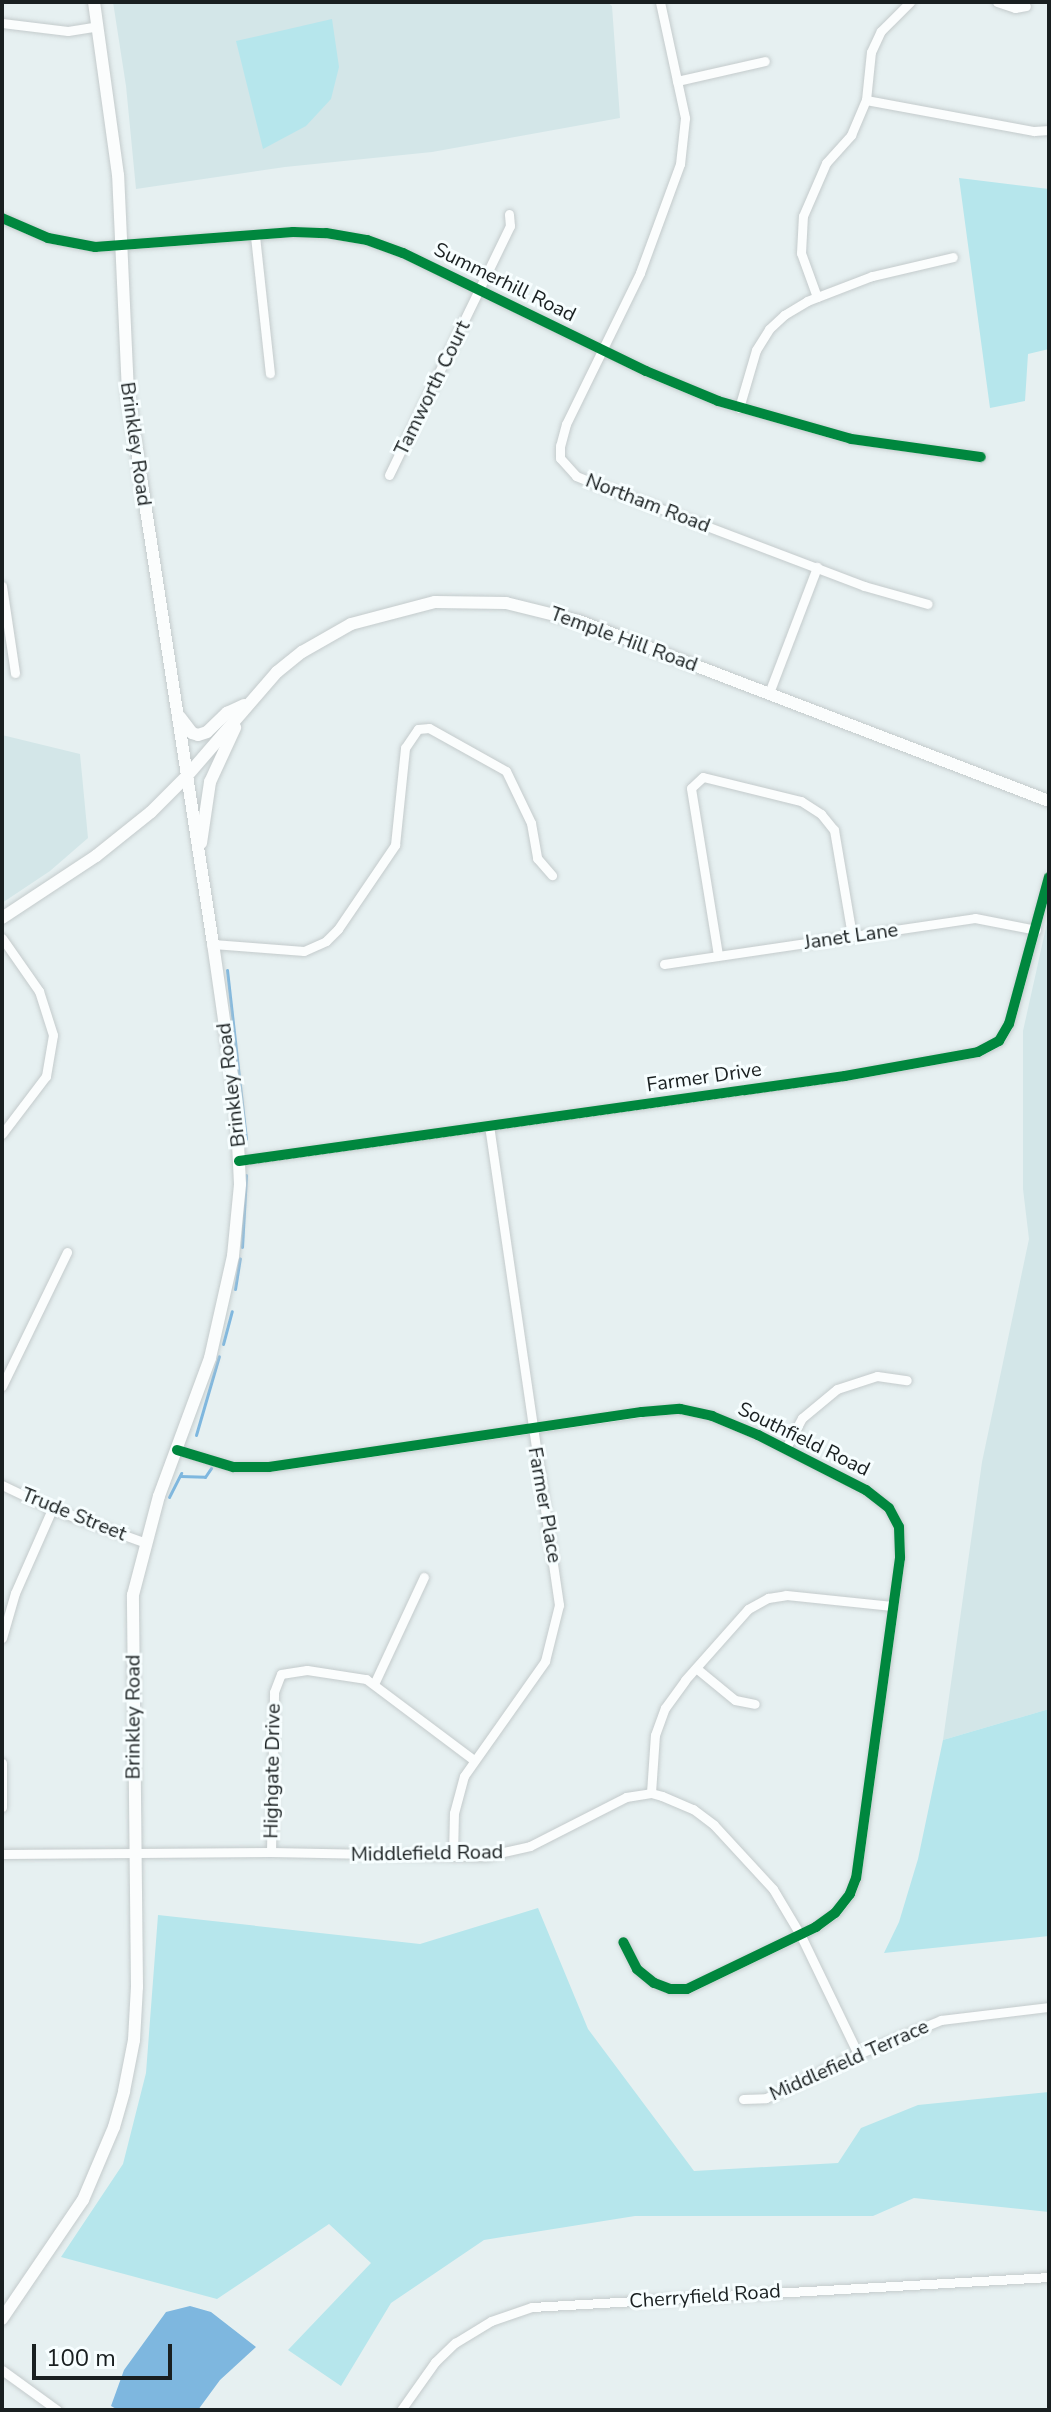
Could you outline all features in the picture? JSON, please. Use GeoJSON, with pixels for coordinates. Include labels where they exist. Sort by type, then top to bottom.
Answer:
{"type":"FeatureCollection","features":[{"type":"Feature","properties":{"kind":"main road","name":"Brinkley Road"},"geometry":{"type":"LineString","coordinates":[[2,2319],[83,2200],[114,2127],[135,2028],[133,1595],[146,1543],[210,1358],[226,1294],[238,1219],[236,1103],[128,393],[116,157],[94,2]]}},
{"type":"Feature","properties":{"kind":"main road","name":"Temple Hill Road"},"geometry":{"type":"LineString","coordinates":[[2,918],[105,850],[186,777],[277,672],[302,652],[351,624],[405,607],[461,601],[506,603],[552,612],[1049,801]]}},
{"type":"Feature","properties":{"kind":"main road"},"geometry":{"type":"LineString","coordinates":[[178,715],[192,733],[198,735],[207,732],[227,713],[248,704]]}},
{"type":"Feature","properties":{"kind":"main road"},"geometry":{"type":"LineString","coordinates":[[200,858],[210,782],[216,762],[248,704]]}},
{"type":"Feature","properties":{"kind":"street","name":"Northam Road"},"geometry":{"type":"LineString","coordinates":[[660,2],[685,118],[678,171],[640,273],[561,440],[559,455],[570,471],[882,592],[928,604]]}},
{"type":"Feature","properties":{"kind":"street"},"geometry":{"type":"LineString","coordinates":[[817,297],[801,253],[803,216],[822,169],[851,135],[866,100],[871,52],[881,31],[910,2]]}},
{"type":"Feature","properties":{"kind":"street"},"geometry":{"type":"LineString","coordinates":[[997,2],[1015,8],[1026,6]]}},
{"type":"Feature","properties":{"kind":"street"},"geometry":{"type":"LineString","coordinates":[[2,23],[68,31],[98,26]]}},
{"type":"Feature","properties":{"kind":"street"},"geometry":{"type":"LineString","coordinates":[[677,81],[765,61]]}},
{"type":"Feature","properties":{"kind":"street"},"geometry":{"type":"LineString","coordinates":[[866,100],[1034,131],[1049,130]]}},
{"type":"Feature","properties":{"kind":"street","name":"Tamworth Court"},"geometry":{"type":"LineString","coordinates":[[389,475],[510,226],[509,214]]}},
{"type":"Feature","properties":{"kind":"street","name":"Summerhill Road"},"geometry":{"type":"LineString","coordinates":[[2,218],[65,243],[122,248],[326,233],[367,240],[480,290],[603,351],[739,408],[851,439],[981,457]]}},
{"type":"Feature","properties":{"kind":"street"},"geometry":{"type":"LineString","coordinates":[[255,236],[270,373]]}},
{"type":"Feature","properties":{"kind":"street"},"geometry":{"type":"LineString","coordinates":[[739,408],[756,350],[764,336],[784,315],[817,297],[872,276],[953,257]]}},
{"type":"Feature","properties":{"kind":"street"},"geometry":{"type":"LineString","coordinates":[[769,693],[817,567]]}},
{"type":"Feature","properties":{"kind":"street"},"geometry":{"type":"LineString","coordinates":[[2,586],[15,673]]}},
{"type":"Feature","properties":{"kind":"street"},"geometry":{"type":"LineString","coordinates":[[213,944],[304,951],[326,941],[395,845],[405,748],[418,729],[429,728],[485,756],[506,771],[520,793],[531,823],[537,858],[552,875]]}},
{"type":"Feature","properties":{"kind":"street"},"geometry":{"type":"LineString","coordinates":[[718,955],[691,788],[703,777],[801,801],[829,822],[837,840],[852,935]]}},
{"type":"Feature","properties":{"kind":"street","name":"Farmer Drive"},"geometry":{"type":"LineString","coordinates":[[239,1161],[845,1076],[978,1052],[999,1041],[1009,1024],[1049,877]]}},
{"type":"Feature","properties":{"kind":"street","name":"Janet Lane"},"geometry":{"type":"LineString","coordinates":[[664,964],[975,918],[1036,930]]}},
{"type":"Feature","properties":{"kind":"street"},"geometry":{"type":"LineString","coordinates":[[2,938],[39,991],[53,1035],[46,1076],[2,1134]]}},
{"type":"Feature","properties":{"kind":"street","name":"Farmer Place"},"geometry":{"type":"LineString","coordinates":[[453,1856],[456,1803],[464,1776],[545,1661],[558,1619],[555,1562],[489,1127]]}},
{"type":"Feature","properties":{"kind":"street"},"geometry":{"type":"LineString","coordinates":[[2,1386],[67,1252]]}},
{"type":"Feature","properties":{"kind":"street"},"geometry":{"type":"LineString","coordinates":[[786,1448],[802,1418],[837,1389],[877,1376],[907,1380]]}},
{"type":"Feature","properties":{"kind":"street","name":"Southfield Road"},"geometry":{"type":"LineString","coordinates":[[177,1450],[248,1468],[680,1409],[730,1422],[786,1448],[866,1490],[894,1515],[901,1545],[854,1884],[835,1913],[801,1936],[714,1979],[681,1989],[661,1987],[646,1977],[631,1960],[623,1942]]}},
{"type":"Feature","properties":{"kind":"street","name":"Trude Street"},"geometry":{"type":"LineString","coordinates":[[2,1485],[52,1509],[146,1543]]}},
{"type":"Feature","properties":{"kind":"street"},"geometry":{"type":"LineString","coordinates":[[2,1638],[15,1593],[52,1509]]}},
{"type":"Feature","properties":{"kind":"street"},"geometry":{"type":"LineString","coordinates":[[374,1684],[424,1577]]}},
{"type":"Feature","properties":{"kind":"street"},"geometry":{"type":"LineString","coordinates":[[858,2054],[801,1936],[773,1889],[714,1825],[693,1809],[651,1793],[653,1747],[660,1718],[676,1691],[748,1609],[768,1598],[786,1595],[892,1606]]}},
{"type":"Feature","properties":{"kind":"street"},"geometry":{"type":"LineString","coordinates":[[696,1668],[735,1700],[755,1704]]}},
{"type":"Feature","properties":{"kind":"street","name":"Highgate Drive"},"geometry":{"type":"LineString","coordinates":[[271,1852],[272,1717],[277,1679],[285,1672],[307,1670],[357,1676],[374,1684],[474,1760]]}},
{"type":"Feature","properties":{"kind":"street"},"geometry":{"type":"LineString","coordinates":[[2,1763],[2,1807]]}},
{"type":"Feature","properties":{"kind":"street","name":"Middlefield Road"},"geometry":{"type":"LineString","coordinates":[[2,1854],[134,1856],[271,1852],[486,1856],[521,1849],[614,1801],[651,1793]]}},
{"type":"Feature","properties":{"kind":"street","name":"Middlefield Terrace"},"geometry":{"type":"LineString","coordinates":[[743,2099],[766,2098],[858,2054],[941,2020],[1049,2007]]}},
{"type":"Feature","properties":{"kind":"street","name":"Cherryfield Road"},"geometry":{"type":"LineString","coordinates":[[401,2410],[435,2362],[455,2343],[491,2321],[532,2307],[1049,2277]]}},
{"type":"Feature","properties":{"kind":"street"},"geometry":{"type":"LineString","coordinates":[[2,2370],[57,2410]]}},
{"type":"Feature","properties":{"kind":"shaded area"},"geometry":{"type":"Polygon","coordinates":[[[113,2],[607,2],[612,6],[620,118],[432,152],[285,167],[136,189],[126,86],[113,2]]]}},
{"type":"Feature","properties":{"kind":"shaded area"},"geometry":{"type":"Polygon","coordinates":[[[332,19],[339,67],[331,99],[306,126],[263,149],[236,41],[332,19]]]}},
{"type":"Feature","properties":{"kind":"shaded area"},"geometry":{"type":"Polygon","coordinates":[[[959,178],[1049,189],[1049,349],[1028,354],[1025,401],[990,408],[959,178]]]}},
{"type":"Feature","properties":{"kind":"shaded area"},"geometry":{"type":"Polygon","coordinates":[[[2,735],[80,754],[88,838],[50,871],[2,903],[2,735]]]}},
{"type":"Feature","properties":{"kind":"shaded area"},"geometry":{"type":"Polygon","coordinates":[[[1049,914],[1049,1709],[943,1740],[982,1462],[1029,1239],[1023,1189],[1023,1031],[1049,914]]]}},
{"type":"Feature","properties":{"kind":"shaded area"},"geometry":{"type":"Polygon","coordinates":[[[1049,1709],[1049,1936],[884,1953],[899,1922],[918,1859],[943,1740],[1049,1709]]]}},
{"type":"Feature","properties":{"kind":"shaded area"},"geometry":{"type":"Polygon","coordinates":[[[538,1908],[588,2029],[694,2171],[838,2163],[861,2128],[918,2105],[1049,2092],[1049,2212],[914,2198],[873,2216],[635,2216],[484,2240],[391,2303],[341,2386],[288,2350],[371,2263],[329,2224],[217,2299],[61,2257],[123,2164],[146,2073],[158,1915],[420,1944],[538,1908]]]}},
{"type":"Feature","properties":{"kind":"water"},"geometry":{"type":"Polygon","coordinates":[[[190,2306],[211,2312],[256,2347],[220,2380],[198,2410],[118,2410],[111,2406],[124,2370],[166,2312],[190,2306]]]}},
{"type":"Feature","properties":{"kind":"waterway"},"geometry":{"type":"LineString","coordinates":[[227,970],[246,1139]]}},
{"type":"Feature","properties":{"kind":"waterway"},"geometry":{"type":"LineString","coordinates":[[242,1247],[246,1175]]}},
{"type":"Feature","properties":{"kind":"waterway"},"geometry":{"type":"LineString","coordinates":[[235,1289],[240,1258]]}},
{"type":"Feature","properties":{"kind":"waterway"},"geometry":{"type":"LineString","coordinates":[[223,1344],[232,1311]]}},
{"type":"Feature","properties":{"kind":"waterway"},"geometry":{"type":"LineString","coordinates":[[196,1435],[219,1356]]}},
{"type":"Feature","properties":{"kind":"waterway"},"geometry":{"type":"LineString","coordinates":[[180,1476],[205,1477],[211,1468]]}},
{"type":"Feature","properties":{"kind":"waterway"},"geometry":{"type":"LineString","coordinates":[[169,1497],[181,1473]]}},
{"type":"Feature","properties":{"kind":"cycle path"},"geometry":{"type":"LineString","coordinates":[[2,218],[48,238],[95,247],[293,232],[326,233],[367,240],[403,253],[646,371],[718,401],[851,439],[981,457]]}},
{"type":"Feature","properties":{"kind":"cycle path"},"geometry":{"type":"LineString","coordinates":[[239,1161],[845,1076],[978,1052],[999,1041],[1009,1024],[1049,877]]}},
{"type":"Feature","properties":{"kind":"cycle path"},"geometry":{"type":"LineString","coordinates":[[177,1450],[233,1467],[269,1467],[680,1409],[712,1416],[758,1435],[866,1490],[889,1508],[899,1527],[900,1558],[856,1878],[850,1894],[835,1913],[816,1927],[687,1989],[670,1989],[654,1983],[637,1969],[623,1942]]}}]}
